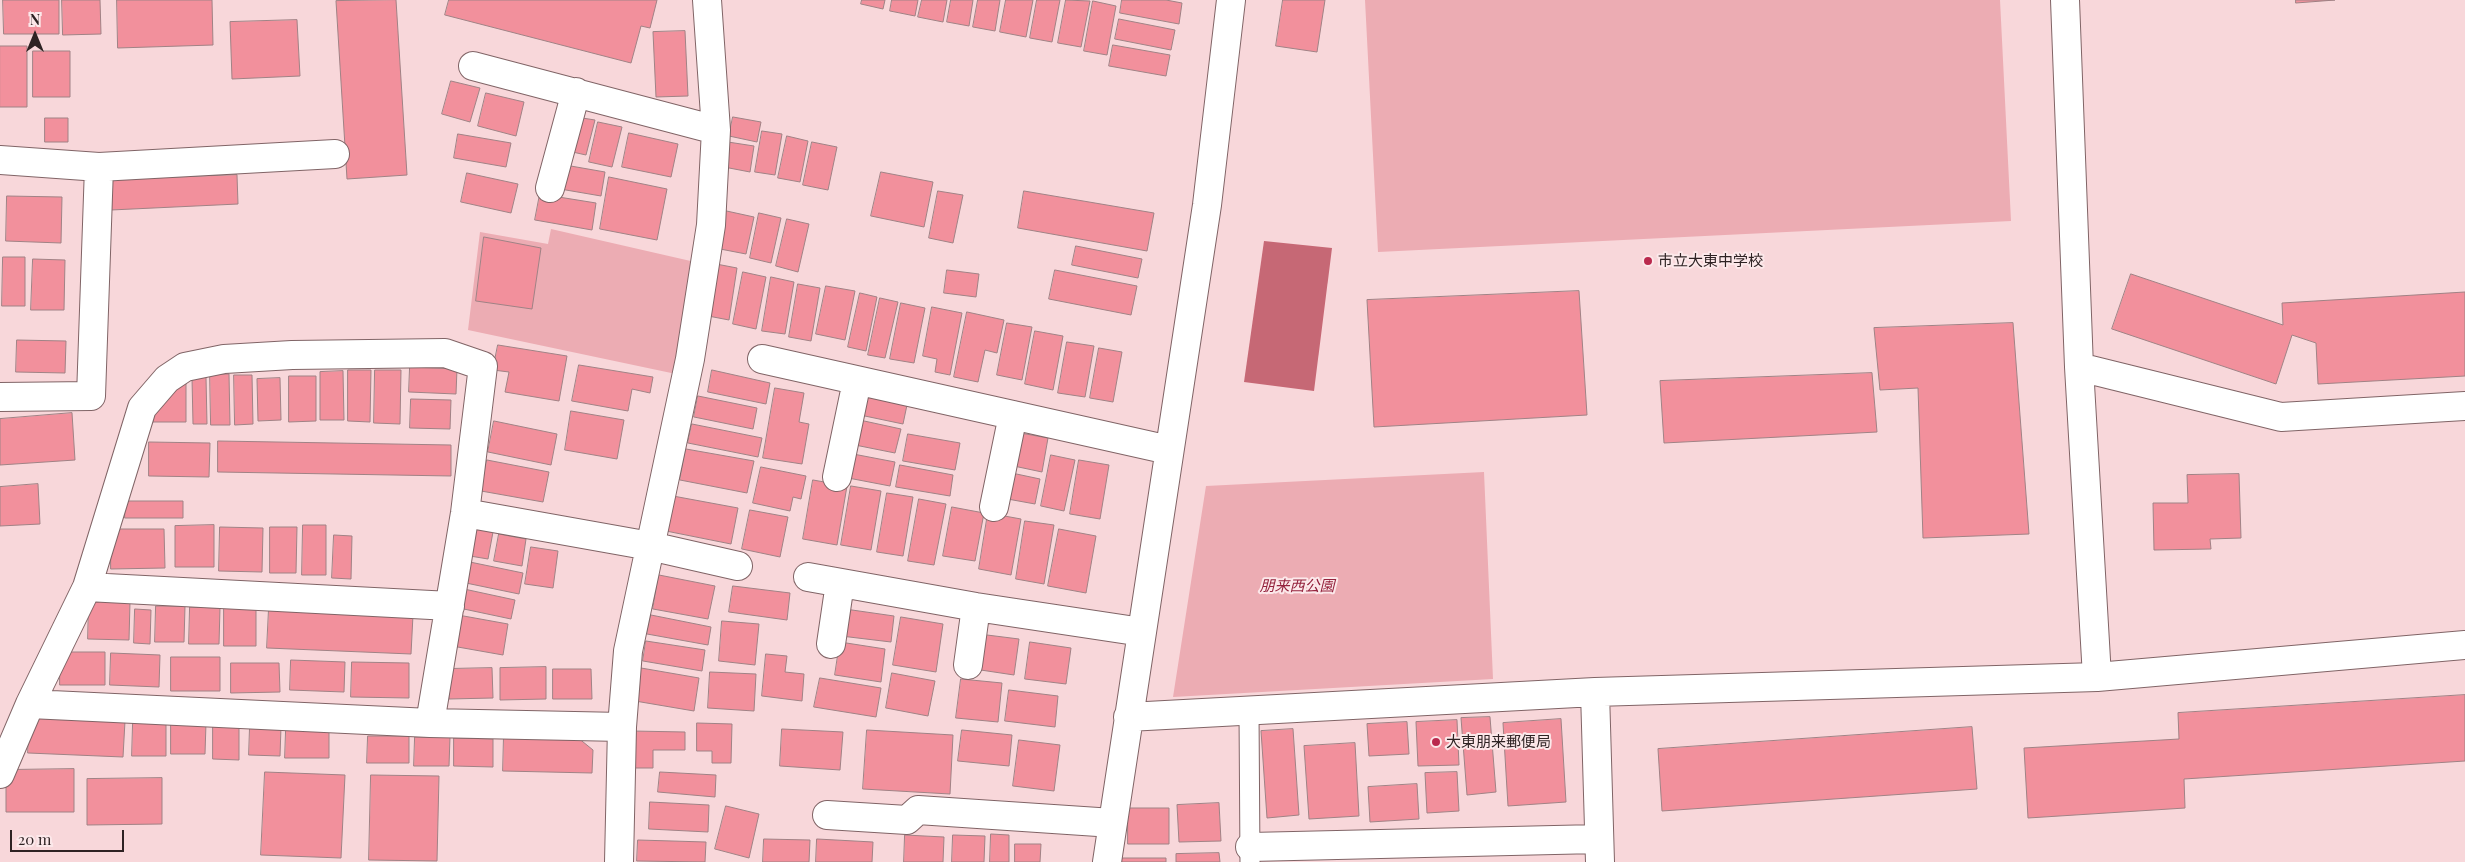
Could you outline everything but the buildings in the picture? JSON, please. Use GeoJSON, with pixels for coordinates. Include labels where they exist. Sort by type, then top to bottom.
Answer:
{"type":"FeatureCollection","features":[{"type":"Feature","properties":{"kind":"street"},"geometry":{"type":"LineString","coordinates":[[618,862],[622,727],[628,651],[690,359],[711,226],[716,130],[707,0]]}},
{"type":"Feature","properties":{"kind":"street"},"geometry":{"type":"LineString","coordinates":[[1107,862],[1207,205],[1231,0]]}},
{"type":"Feature","properties":{"kind":"street"},"geometry":{"type":"LineString","coordinates":[[2065,0],[2079,367],[2097,677]]}},
{"type":"Feature","properties":{"kind":"street"},"geometry":{"type":"LineString","coordinates":[[473,66],[716,130]]}},
{"type":"Feature","properties":{"kind":"street"},"geometry":{"type":"LineString","coordinates":[[550,188],[576,92]]}},
{"type":"Feature","properties":{"kind":"street"},"geometry":{"type":"LineString","coordinates":[[0,160],[99,167],[335,154]]}},
{"type":"Feature","properties":{"kind":"street"},"geometry":{"type":"LineString","coordinates":[[0,396],[91,396],[99,167]]}},
{"type":"Feature","properties":{"kind":"street"},"geometry":{"type":"LineString","coordinates":[[0,774],[30,704],[87,587],[142,408],[167,379],[185,367],[224,359],[292,355],[445,353],[482,366],[465,513],[430,723]]}},
{"type":"Feature","properties":{"kind":"street"},"geometry":{"type":"LineString","coordinates":[[762,359],[1169,450]]}},
{"type":"Feature","properties":{"kind":"street"},"geometry":{"type":"LineString","coordinates":[[2079,367],[2281,417],[2465,406]]}},
{"type":"Feature","properties":{"kind":"street"},"geometry":{"type":"LineString","coordinates":[[837,477],[857,380]]}},
{"type":"Feature","properties":{"kind":"street"},"geometry":{"type":"LineString","coordinates":[[994,507],[1013,415]]}},
{"type":"Feature","properties":{"kind":"street"},"geometry":{"type":"LineString","coordinates":[[465,513],[650,546],[738,566]]}},
{"type":"Feature","properties":{"kind":"street"},"geometry":{"type":"LineString","coordinates":[[808,577],[976,607],[1142,632]]}},
{"type":"Feature","properties":{"kind":"street"},"geometry":{"type":"LineString","coordinates":[[831,644],[840,583]]}},
{"type":"Feature","properties":{"kind":"street"},"geometry":{"type":"LineString","coordinates":[[87,587],[450,606]]}},
{"type":"Feature","properties":{"kind":"street"},"geometry":{"type":"LineString","coordinates":[[968,665],[976,607]]}},
{"type":"Feature","properties":{"kind":"street"},"geometry":{"type":"LineString","coordinates":[[1128,717],[1595,692],[2097,677],[2465,645]]}},
{"type":"Feature","properties":{"kind":"street"},"geometry":{"type":"LineString","coordinates":[[1250,855],[1599,851],[1595,692]]}},
{"type":"Feature","properties":{"kind":"street"},"geometry":{"type":"LineString","coordinates":[[30,704],[430,723],[622,727]]}},
{"type":"Feature","properties":{"kind":"street"},"geometry":{"type":"LineString","coordinates":[[827,815],[907,820],[918,810],[1113,823]]}},
{"type":"Feature","properties":{"kind":"lane"},"geometry":{"type":"LineString","coordinates":[[1249,711],[1250,855]]}},
{"type":"Feature","properties":{"kind":"green space"},"geometry":{"type":"Polygon","coordinates":[[[1365,0],[2000,0],[2011,221],[1378,252],[1365,0]]]}},
{"type":"Feature","properties":{"kind":"green space"},"geometry":{"type":"Polygon","coordinates":[[[551,229],[695,262],[676,374],[468,330],[480,232],[548,244],[551,229]]]}},
{"type":"Feature","properties":{"kind":"green space","name":"朋来西公園"},"geometry":{"type":"Polygon","coordinates":[[[1484,472],[1493,679],[1173,697],[1206,486],[1484,472]]]}},
{"type":"Feature","properties":{"kind":"shaded area"},"geometry":{"type":"Polygon","coordinates":[[[1264,241],[1332,248],[1314,391],[1244,382],[1264,241]]]}},
{"type":"Feature","properties":{"kind":"place","name":"市立大東中学校"},"geometry":{"type":"Point","coordinates":[1648,261]}},
{"type":"Feature","properties":{"kind":"place","name":"大東朋来郵便局"},"geometry":{"type":"Point","coordinates":[1436,742]}}]}
